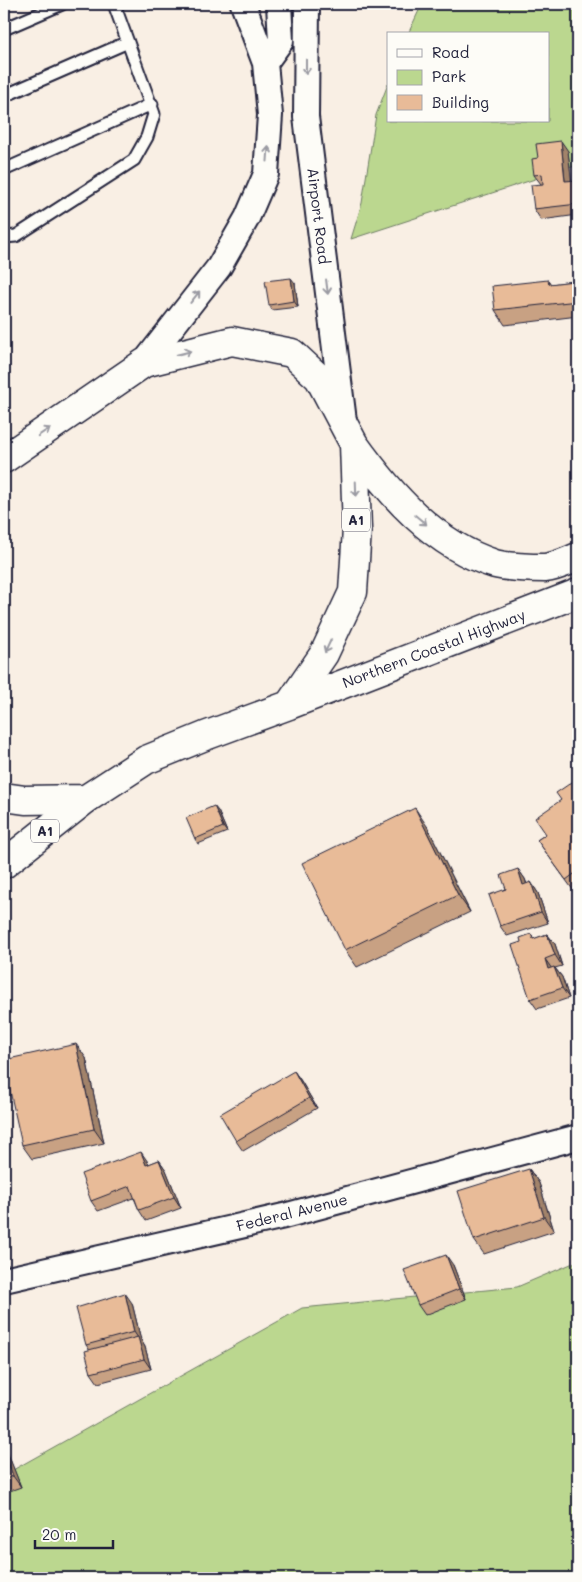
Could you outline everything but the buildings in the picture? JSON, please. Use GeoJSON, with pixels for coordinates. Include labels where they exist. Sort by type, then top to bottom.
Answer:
{"type":"FeatureCollection","features":[{"type":"Feature","properties":{"kind":"main road","name":"A1"},"geometry":{"type":"LineString","coordinates":[[4,460],[144,363],[232,341],[292,354],[320,378],[350,436],[372,468],[411,511],[448,543],[496,565],[547,568],[578,557]]}},
{"type":"Feature","properties":{"kind":"main road","name":"A1"},"geometry":{"type":"LineString","coordinates":[[4,864],[86,799],[146,760],[289,705],[324,654],[354,592],[357,529],[350,436]]}},
{"type":"Feature","properties":{"kind":"main road","name":"Northern Coastal Highway"},"geometry":{"type":"LineString","coordinates":[[289,705],[578,593]]}},
{"type":"Feature","properties":{"kind":"main road","name":"A1"},"geometry":{"type":"LineString","coordinates":[[4,797],[25,800],[86,799]]}},
{"type":"Feature","properties":{"kind":"street"},"geometry":{"type":"LineString","coordinates":[[144,363],[219,267],[247,218],[266,174],[270,115],[265,63],[243,4]]}},
{"type":"Feature","properties":{"kind":"street","name":"Airport Road"},"geometry":{"type":"LineString","coordinates":[[307,4],[306,117],[350,436]]}},
{"type":"Feature","properties":{"kind":"street"},"geometry":{"type":"LineString","coordinates":[[265,63],[281,41],[280,6]]}},
{"type":"Feature","properties":{"kind":"street","name":"Federal Avenue"},"geometry":{"type":"LineString","coordinates":[[4,1280],[284,1216],[578,1137]]}},
{"type":"Feature","properties":{"kind":"lane"},"geometry":{"type":"LineString","coordinates":[[4,29],[62,4]]}},
{"type":"Feature","properties":{"kind":"lane"},"geometry":{"type":"LineString","coordinates":[[4,237],[16,236],[134,160],[147,137],[154,114],[152,104],[114,4]]}},
{"type":"Feature","properties":{"kind":"lane"},"geometry":{"type":"LineString","coordinates":[[4,96],[128,42]]}},
{"type":"Feature","properties":{"kind":"lane"},"geometry":{"type":"LineString","coordinates":[[4,170],[152,104]]}},
{"type":"Feature","properties":{"kind":"green space"},"geometry":{"type":"Polygon","coordinates":[[[422,4],[578,4],[578,165],[351,239],[362,203],[376,115],[387,87],[387,122],[550,122],[550,32],[409,32],[422,4]]]}},
{"type":"Feature","properties":{"kind":"green space"},"geometry":{"type":"Polygon","coordinates":[[[578,1261],[578,1578],[4,1578],[4,1475],[302,1308],[517,1287],[578,1261]]]}}]}
